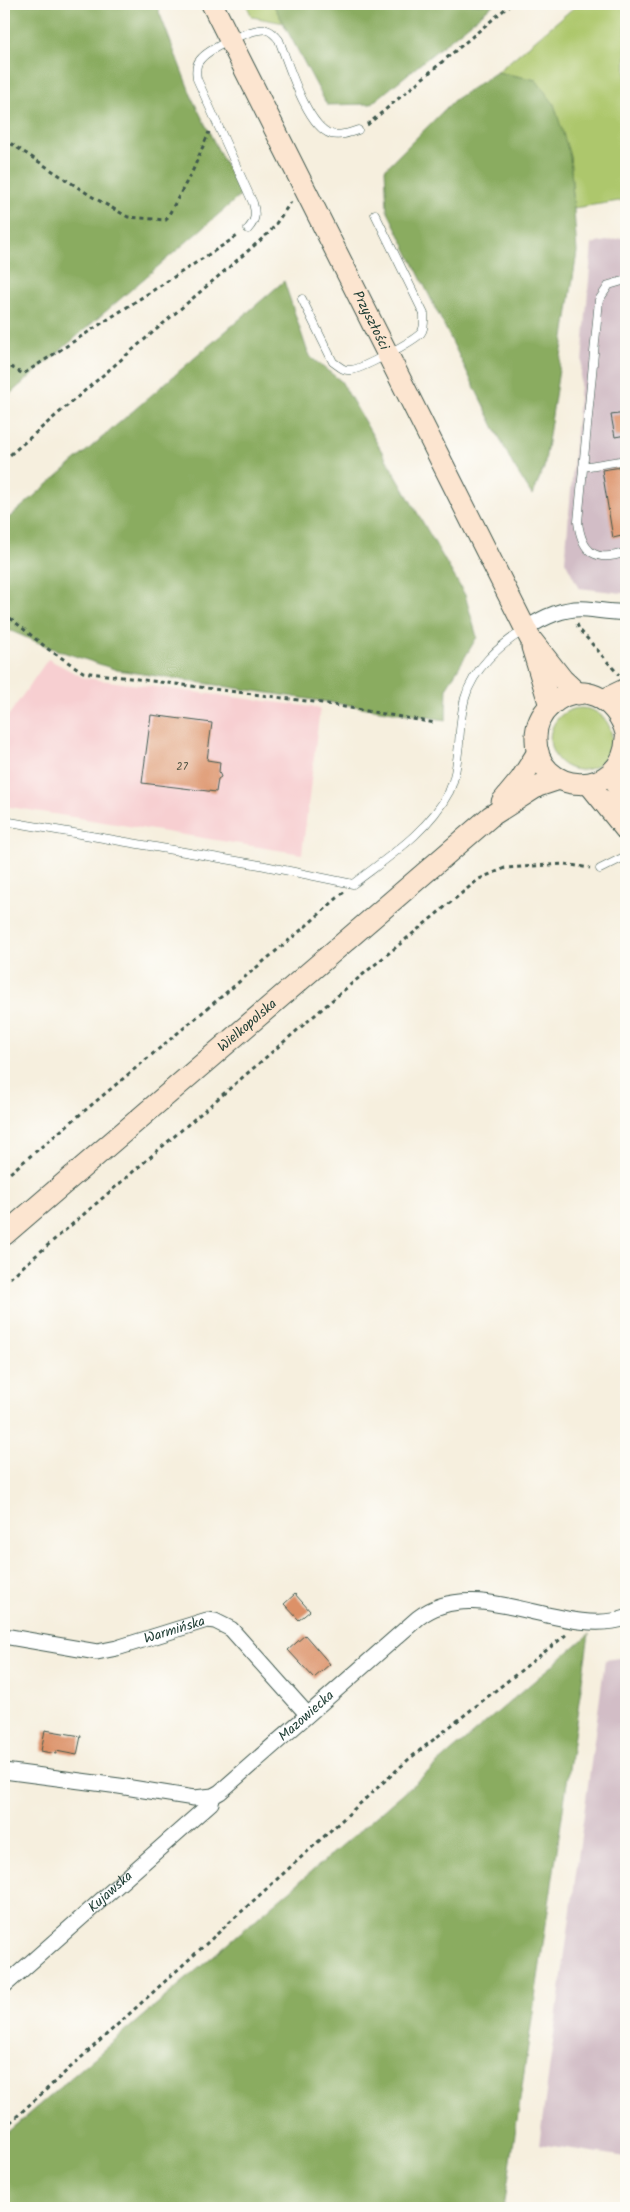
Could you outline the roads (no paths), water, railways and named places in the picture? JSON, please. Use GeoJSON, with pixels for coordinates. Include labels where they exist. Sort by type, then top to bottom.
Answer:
{"type":"FeatureCollection","features":[{"type":"Feature","properties":{"kind":"main road","name":"Przyszłości"},"geometry":{"type":"LineString","coordinates":[[212,4],[527,633],[550,706]]}},
{"type":"Feature","properties":{"kind":"main road","name":"Przyszłości"},"geometry":{"type":"LineString","coordinates":[[527,633],[563,680],[578,694]]}},
{"type":"Feature","properties":{"kind":"main road"},"geometry":{"type":"LineString","coordinates":[[604,700],[624,684]]}},
{"type":"Feature","properties":{"kind":"main road"},"geometry":{"type":"LineString","coordinates":[[578,694],[596,696],[604,700],[615,709],[626,729],[622,760],[614,771],[603,779],[589,784],[573,784],[558,779],[546,769],[538,752],[536,730],[541,717],[550,706],[561,698],[578,694]]}},
{"type":"Feature","properties":{"kind":"main road","name":"Wielkopolska"},"geometry":{"type":"LineString","coordinates":[[492,816],[521,779],[538,752]]}},
{"type":"Feature","properties":{"kind":"main road"},"geometry":{"type":"LineString","coordinates":[[614,771],[626,821]]}},
{"type":"Feature","properties":{"kind":"main road","name":"Wielkopolska"},"geometry":{"type":"LineString","coordinates":[[4,1234],[492,816],[538,786],[558,779]]}},
{"type":"Feature","properties":{"kind":"main road"},"geometry":{"type":"LineString","coordinates":[[589,784],[626,830]]}},
{"type":"Feature","properties":{"kind":"street"},"geometry":{"type":"LineString","coordinates":[[527,633],[538,620],[558,612],[576,609],[626,612]]}},
{"type":"Feature","properties":{"kind":"street","name":"Mazowiecka"},"geometry":{"type":"LineString","coordinates":[[213,1796],[220,1792],[418,1618],[429,1609],[440,1604],[468,1600],[597,1622],[626,1618]]}},
{"type":"Feature","properties":{"kind":"street","name":"Warmińska"},"geometry":{"type":"LineString","coordinates":[[4,1636],[86,1650],[106,1651],[198,1622],[215,1621],[231,1629],[307,1714]]}},
{"type":"Feature","properties":{"kind":"street"},"geometry":{"type":"LineString","coordinates":[[4,1771],[194,1798],[213,1796]]}},
{"type":"Feature","properties":{"kind":"street","name":"Kujawska"},"geometry":{"type":"LineString","coordinates":[[4,1986],[211,1803],[213,1796]]}},
{"type":"Feature","properties":{"kind":"lane"},"geometry":{"type":"LineString","coordinates":[[248,229],[254,222],[255,213],[252,203],[197,79],[196,70],[199,61],[206,54],[230,40],[256,30],[266,29],[279,40],[309,113],[319,126],[330,134],[343,135],[358,130]]}},
{"type":"Feature","properties":{"kind":"lane"},"geometry":{"type":"LineString","coordinates":[[302,299],[333,362],[342,369],[351,370],[387,354],[421,333],[424,324],[424,314],[374,214]]}},
{"type":"Feature","properties":{"kind":"lane"},"geometry":{"type":"LineString","coordinates":[[626,280],[608,286],[599,300],[578,522],[580,538],[587,548],[595,554],[606,557],[626,552]]}},
{"type":"Feature","properties":{"kind":"lane"},"geometry":{"type":"LineString","coordinates":[[583,467],[626,460]]}},
{"type":"Feature","properties":{"kind":"lane"},"geometry":{"type":"LineString","coordinates":[[4,821],[260,864],[353,884],[410,840],[428,822],[441,805],[450,790],[456,769],[465,697],[472,682],[494,653],[506,641],[527,633]]}},
{"type":"Feature","properties":{"kind":"lane"},"geometry":{"type":"LineString","coordinates":[[600,869],[626,856]]}}]}
